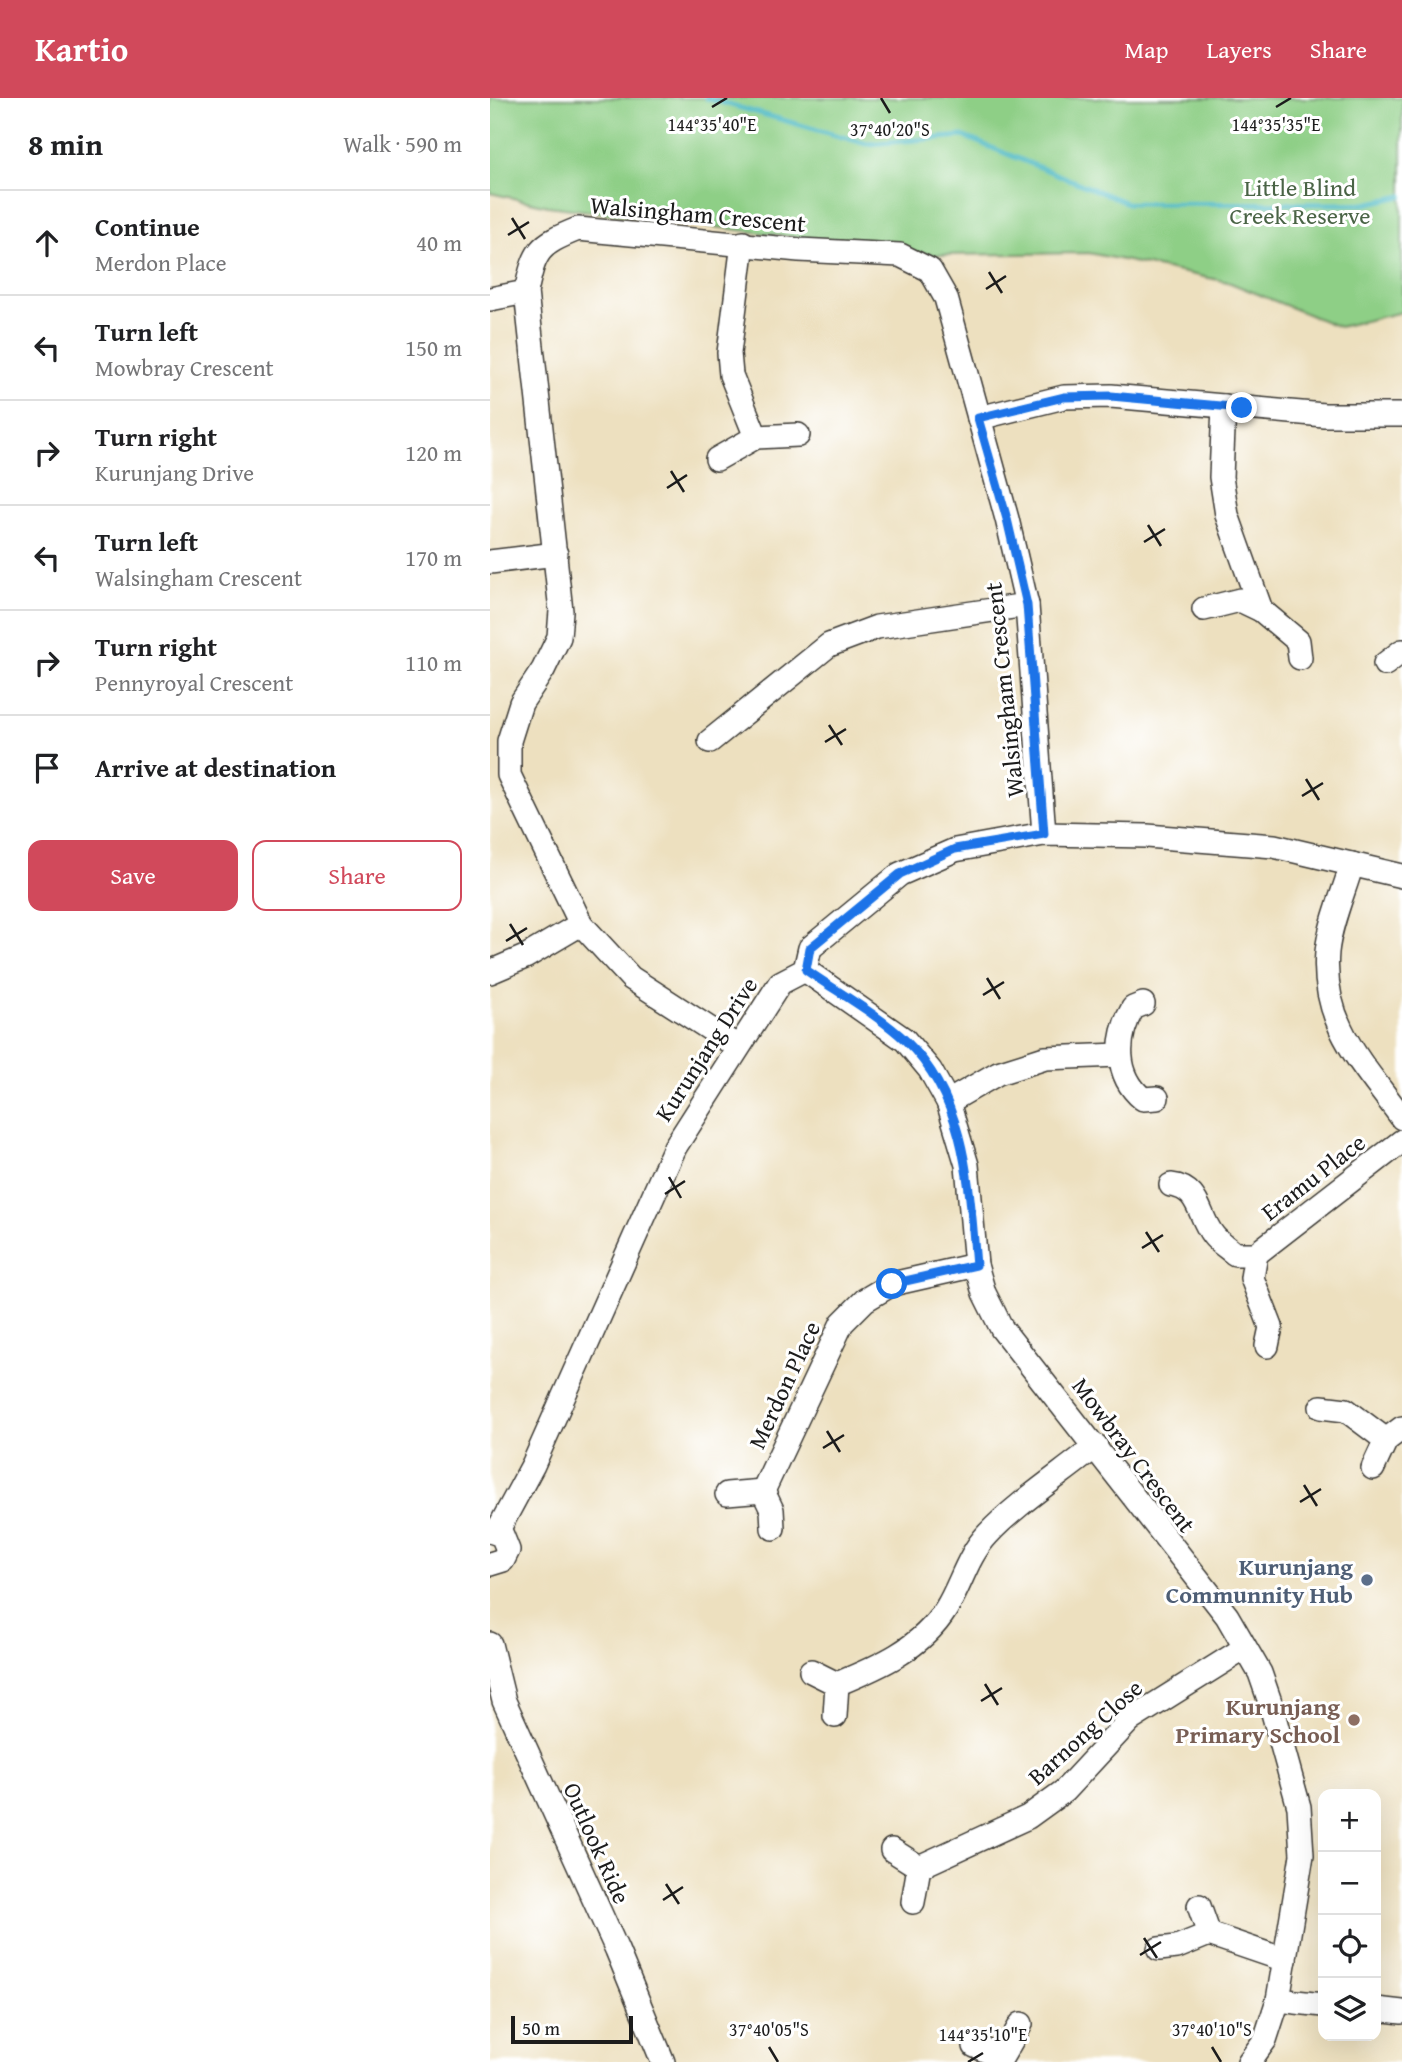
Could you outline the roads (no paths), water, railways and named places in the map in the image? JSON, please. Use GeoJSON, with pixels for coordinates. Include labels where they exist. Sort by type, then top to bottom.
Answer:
{"type":"FeatureCollection","features":[{"type":"Feature","properties":{"kind":"street","name":"Walsingham Crescent"},"geometry":{"type":"LineString","coordinates":[[738,1047],[631,978],[581,924],[499,777],[521,703],[543,670],[559,637],[561,611],[556,554],[526,292],[534,257],[552,239],[578,229],[900,255],[921,263],[937,278],[946,298],[1007,519],[1027,605],[1044,834]]}},
{"type":"Feature","properties":{"kind":"street"},"geometry":{"type":"LineString","coordinates":[[743,243],[729,353],[731,375],[756,437]]}},
{"type":"Feature","properties":{"kind":"street"},"geometry":{"type":"LineString","coordinates":[[490,299],[526,292]]}},
{"type":"Feature","properties":{"kind":"street"},"geometry":{"type":"LineString","coordinates":[[978,418],[1064,397],[1111,396],[1324,415],[1402,415]]}},
{"type":"Feature","properties":{"kind":"street"},"geometry":{"type":"LineString","coordinates":[[1224,406],[1221,477],[1227,515],[1261,610]]}},
{"type":"Feature","properties":{"kind":"street"},"geometry":{"type":"LineString","coordinates":[[717,458],[756,437],[798,435]]}},
{"type":"Feature","properties":{"kind":"street"},"geometry":{"type":"LineString","coordinates":[[490,562],[556,554]]}},
{"type":"Feature","properties":{"kind":"street"},"geometry":{"type":"LineString","coordinates":[[1204,609],[1240,600],[1261,610],[1298,641],[1300,658]]}},
{"type":"Feature","properties":{"kind":"street"},"geometry":{"type":"LineString","coordinates":[[710,741],[829,645],[877,626],[1027,605]]}},
{"type":"Feature","properties":{"kind":"street"},"geometry":{"type":"LineString","coordinates":[[806,970],[810,948],[900,874],[955,849],[1044,834],[1147,836],[1274,846],[1402,876]]}},
{"type":"Feature","properties":{"kind":"street"},"geometry":{"type":"LineString","coordinates":[[1352,864],[1327,950],[1328,992],[1341,1035],[1402,1118]]}},
{"type":"Feature","properties":{"kind":"street"},"geometry":{"type":"LineString","coordinates":[[490,972],[525,957],[581,924]]}},
{"type":"Feature","properties":{"kind":"street","name":"Kurunjang Drive"},"geometry":{"type":"LineString","coordinates":[[494,1532],[533,1465],[675,1147],[780,983],[806,970]]}},
{"type":"Feature","properties":{"kind":"street","name":"Mowbray Crescent"},"geometry":{"type":"LineString","coordinates":[[806,970],[905,1040],[930,1070],[948,1102],[967,1165],[976,1265],[984,1293],[1002,1329],[1227,1616],[1260,1673],[1299,1807],[1303,1856],[1278,2000],[1265,2040],[1249,2062]]}},
{"type":"Feature","properties":{"kind":"street"},"geometry":{"type":"LineString","coordinates":[[1143,1004],[1133,1007],[1123,1025],[1119,1055],[1133,1091],[1143,1099],[1157,1098]]}},
{"type":"Feature","properties":{"kind":"street"},"geometry":{"type":"LineString","coordinates":[[948,1102],[998,1073],[1045,1058],[1119,1055]]}},
{"type":"Feature","properties":{"kind":"street","name":"Eramu Place"},"geometry":{"type":"LineString","coordinates":[[1171,1185],[1182,1186],[1193,1194],[1213,1235],[1235,1254],[1256,1254],[1402,1141]]}},
{"type":"Feature","properties":{"kind":"street","name":"Eramu Place"},"geometry":{"type":"LineString","coordinates":[[1256,1254],[1252,1278],[1271,1327],[1267,1346]]}},
{"type":"Feature","properties":{"kind":"street","name":"Merdon Place"},"geometry":{"type":"LineString","coordinates":[[763,1491],[842,1323],[865,1300],[892,1284],[976,1265]]}},
{"type":"Feature","properties":{"kind":"street"},"geometry":{"type":"LineString","coordinates":[[1321,1407],[1346,1410],[1394,1434],[1373,1468]]}},
{"type":"Feature","properties":{"kind":"street"},"geometry":{"type":"LineString","coordinates":[[811,1671],[837,1684],[889,1663],[920,1638],[945,1610],[965,1568],[987,1535],[1096,1446]]}},
{"type":"Feature","properties":{"kind":"street"},"geometry":{"type":"LineString","coordinates":[[727,1494],[763,1491],[772,1510],[773,1528]]}},
{"type":"Feature","properties":{"kind":"street"},"geometry":{"type":"LineString","coordinates":[[490,1564],[503,1560],[508,1550],[506,1539],[494,1532]]}},
{"type":"Feature","properties":{"kind":"street","name":"Barnong Close"},"geometry":{"type":"LineString","coordinates":[[919,1867],[1028,1817],[1064,1791],[1130,1720],[1245,1648]]}},
{"type":"Feature","properties":{"kind":"street","name":"Outlook Ride"},"geometry":{"type":"LineString","coordinates":[[491,1655],[505,1701],[617,1950],[663,2062]]}},
{"type":"Feature","properties":{"kind":"street"},"geometry":{"type":"LineString","coordinates":[[835,1716],[837,1684]]}},
{"type":"Feature","properties":{"kind":"street"},"geometry":{"type":"LineString","coordinates":[[892,1850],[919,1867],[913,1902]]}},
{"type":"Feature","properties":{"kind":"street"},"geometry":{"type":"LineString","coordinates":[[1199,1906],[1209,1934]]}},
{"type":"Feature","properties":{"kind":"street"},"geometry":{"type":"LineString","coordinates":[[1159,1949],[1177,1947],[1209,1934],[1285,1961]]}},
{"type":"Feature","properties":{"kind":"street"},"geometry":{"type":"LineString","coordinates":[[1278,2000],[1318,2004]]}},
{"type":"Feature","properties":{"kind":"street"},"geometry":{"type":"LineString","coordinates":[[1381,2010],[1402,2012]]}},
{"type":"Feature","properties":{"kind":"street"},"geometry":{"type":"LineString","coordinates":[[975,2046],[1000,2059],[1021,2024]]}},
{"type":"Feature","properties":{"kind":"waterway"},"geometry":{"type":"LineString","coordinates":[[706,98],[867,144],[963,136],[1127,203],[1365,204],[1402,196]]}},
{"type":"Feature","properties":{"kind":"place","name":"Kurunjang Communnity Hub"},"geometry":{"type":"Point","coordinates":[1367,1580]}},
{"type":"Feature","properties":{"kind":"place","name":"Kurunjang Primary School"},"geometry":{"type":"Point","coordinates":[1354,1720]}},
{"type":"Feature","properties":{"kind":"park label","name":"Little Blind Creek Reserve"},"geometry":{"type":"Point","coordinates":[1300,201]}}]}
